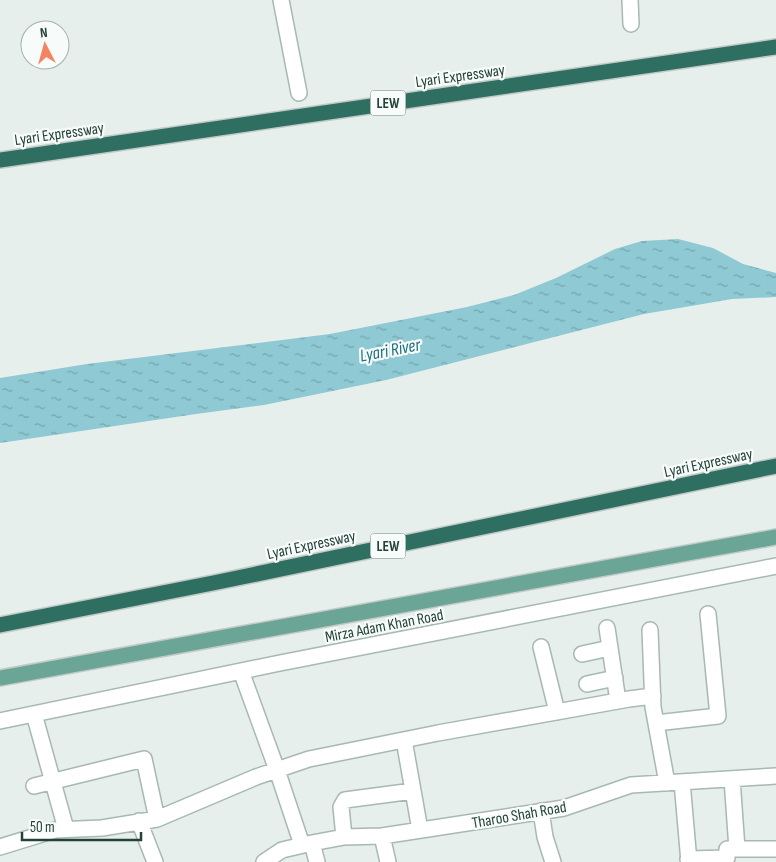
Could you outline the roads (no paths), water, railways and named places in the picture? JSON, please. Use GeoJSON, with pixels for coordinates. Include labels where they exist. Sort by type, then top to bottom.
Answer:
{"type":"FeatureCollection","features":[{"type":"Feature","properties":{"kind":"highway","name":"Lyari Expressway"},"geometry":{"type":"LineString","coordinates":[[0,160],[776,47]]}},
{"type":"Feature","properties":{"kind":"highway","name":"Lyari Expressway"},"geometry":{"type":"LineString","coordinates":[[0,625],[776,466]]}},
{"type":"Feature","properties":{"kind":"main road","name":"Mirza Adam Khan Road"},"geometry":{"type":"LineString","coordinates":[[0,678],[776,536]]}},
{"type":"Feature","properties":{"kind":"street"},"geometry":{"type":"LineString","coordinates":[[281,0],[299,93]]}},
{"type":"Feature","properties":{"kind":"street"},"geometry":{"type":"LineString","coordinates":[[630,0],[631,24]]}},
{"type":"Feature","properties":{"kind":"street","name":"Mirza Adam Khan Road"},"geometry":{"type":"LineString","coordinates":[[0,721],[776,566]]}},
{"type":"Feature","properties":{"kind":"street"},"geometry":{"type":"LineString","coordinates":[[656,723],[718,716],[708,614]]}},
{"type":"Feature","properties":{"kind":"street"},"geometry":{"type":"LineString","coordinates":[[607,628],[618,701]]}},
{"type":"Feature","properties":{"kind":"street"},"geometry":{"type":"LineString","coordinates":[[650,630],[656,723],[674,782],[689,860],[727,858],[727,849],[776,849]]}},
{"type":"Feature","properties":{"kind":"street"},"geometry":{"type":"LineString","coordinates":[[540,647],[557,712]]}},
{"type":"Feature","properties":{"kind":"street"},"geometry":{"type":"LineString","coordinates":[[582,654],[610,648]]}},
{"type":"Feature","properties":{"kind":"street"},"geometry":{"type":"LineString","coordinates":[[241,672],[277,770],[307,844],[317,862]]}},
{"type":"Feature","properties":{"kind":"street"},"geometry":{"type":"LineString","coordinates":[[587,684],[615,678]]}},
{"type":"Feature","properties":{"kind":"street"},"geometry":{"type":"LineString","coordinates":[[0,847],[55,830],[102,828],[139,821],[157,820],[256,777],[309,759],[404,740],[653,696]]}},
{"type":"Feature","properties":{"kind":"street"},"geometry":{"type":"LineString","coordinates":[[34,714],[66,829]]}},
{"type":"Feature","properties":{"kind":"street"},"geometry":{"type":"LineString","coordinates":[[404,740],[420,830]]}},
{"type":"Feature","properties":{"kind":"street"},"geometry":{"type":"LineString","coordinates":[[34,786],[144,759],[157,820]]}},
{"type":"Feature","properties":{"kind":"street","name":"Tharoo Shah Road"},"geometry":{"type":"LineString","coordinates":[[264,862],[282,850],[307,844],[344,837],[382,836],[564,808],[631,785],[776,776]]}},
{"type":"Feature","properties":{"kind":"street"},"geometry":{"type":"LineString","coordinates":[[732,779],[737,849]]}},
{"type":"Feature","properties":{"kind":"street"},"geometry":{"type":"LineString","coordinates":[[344,837],[341,807],[345,800],[413,791]]}},
{"type":"Feature","properties":{"kind":"street"},"geometry":{"type":"LineString","coordinates":[[541,811],[547,844],[553,862]]}},
{"type":"Feature","properties":{"kind":"street"},"geometry":{"type":"LineString","coordinates":[[139,821],[155,862]]}},
{"type":"Feature","properties":{"kind":"street"},"geometry":{"type":"LineString","coordinates":[[382,836],[388,862]]}},
{"type":"Feature","properties":{"kind":"water","name":"Lyari River"},"geometry":{"type":"Polygon","coordinates":[[[678,239],[713,248],[743,264],[776,273],[776,297],[732,299],[644,314],[386,380],[264,405],[0,443],[0,378],[87,364],[330,334],[467,307],[514,295],[556,278],[615,249],[642,241],[678,239]]]}}]}
